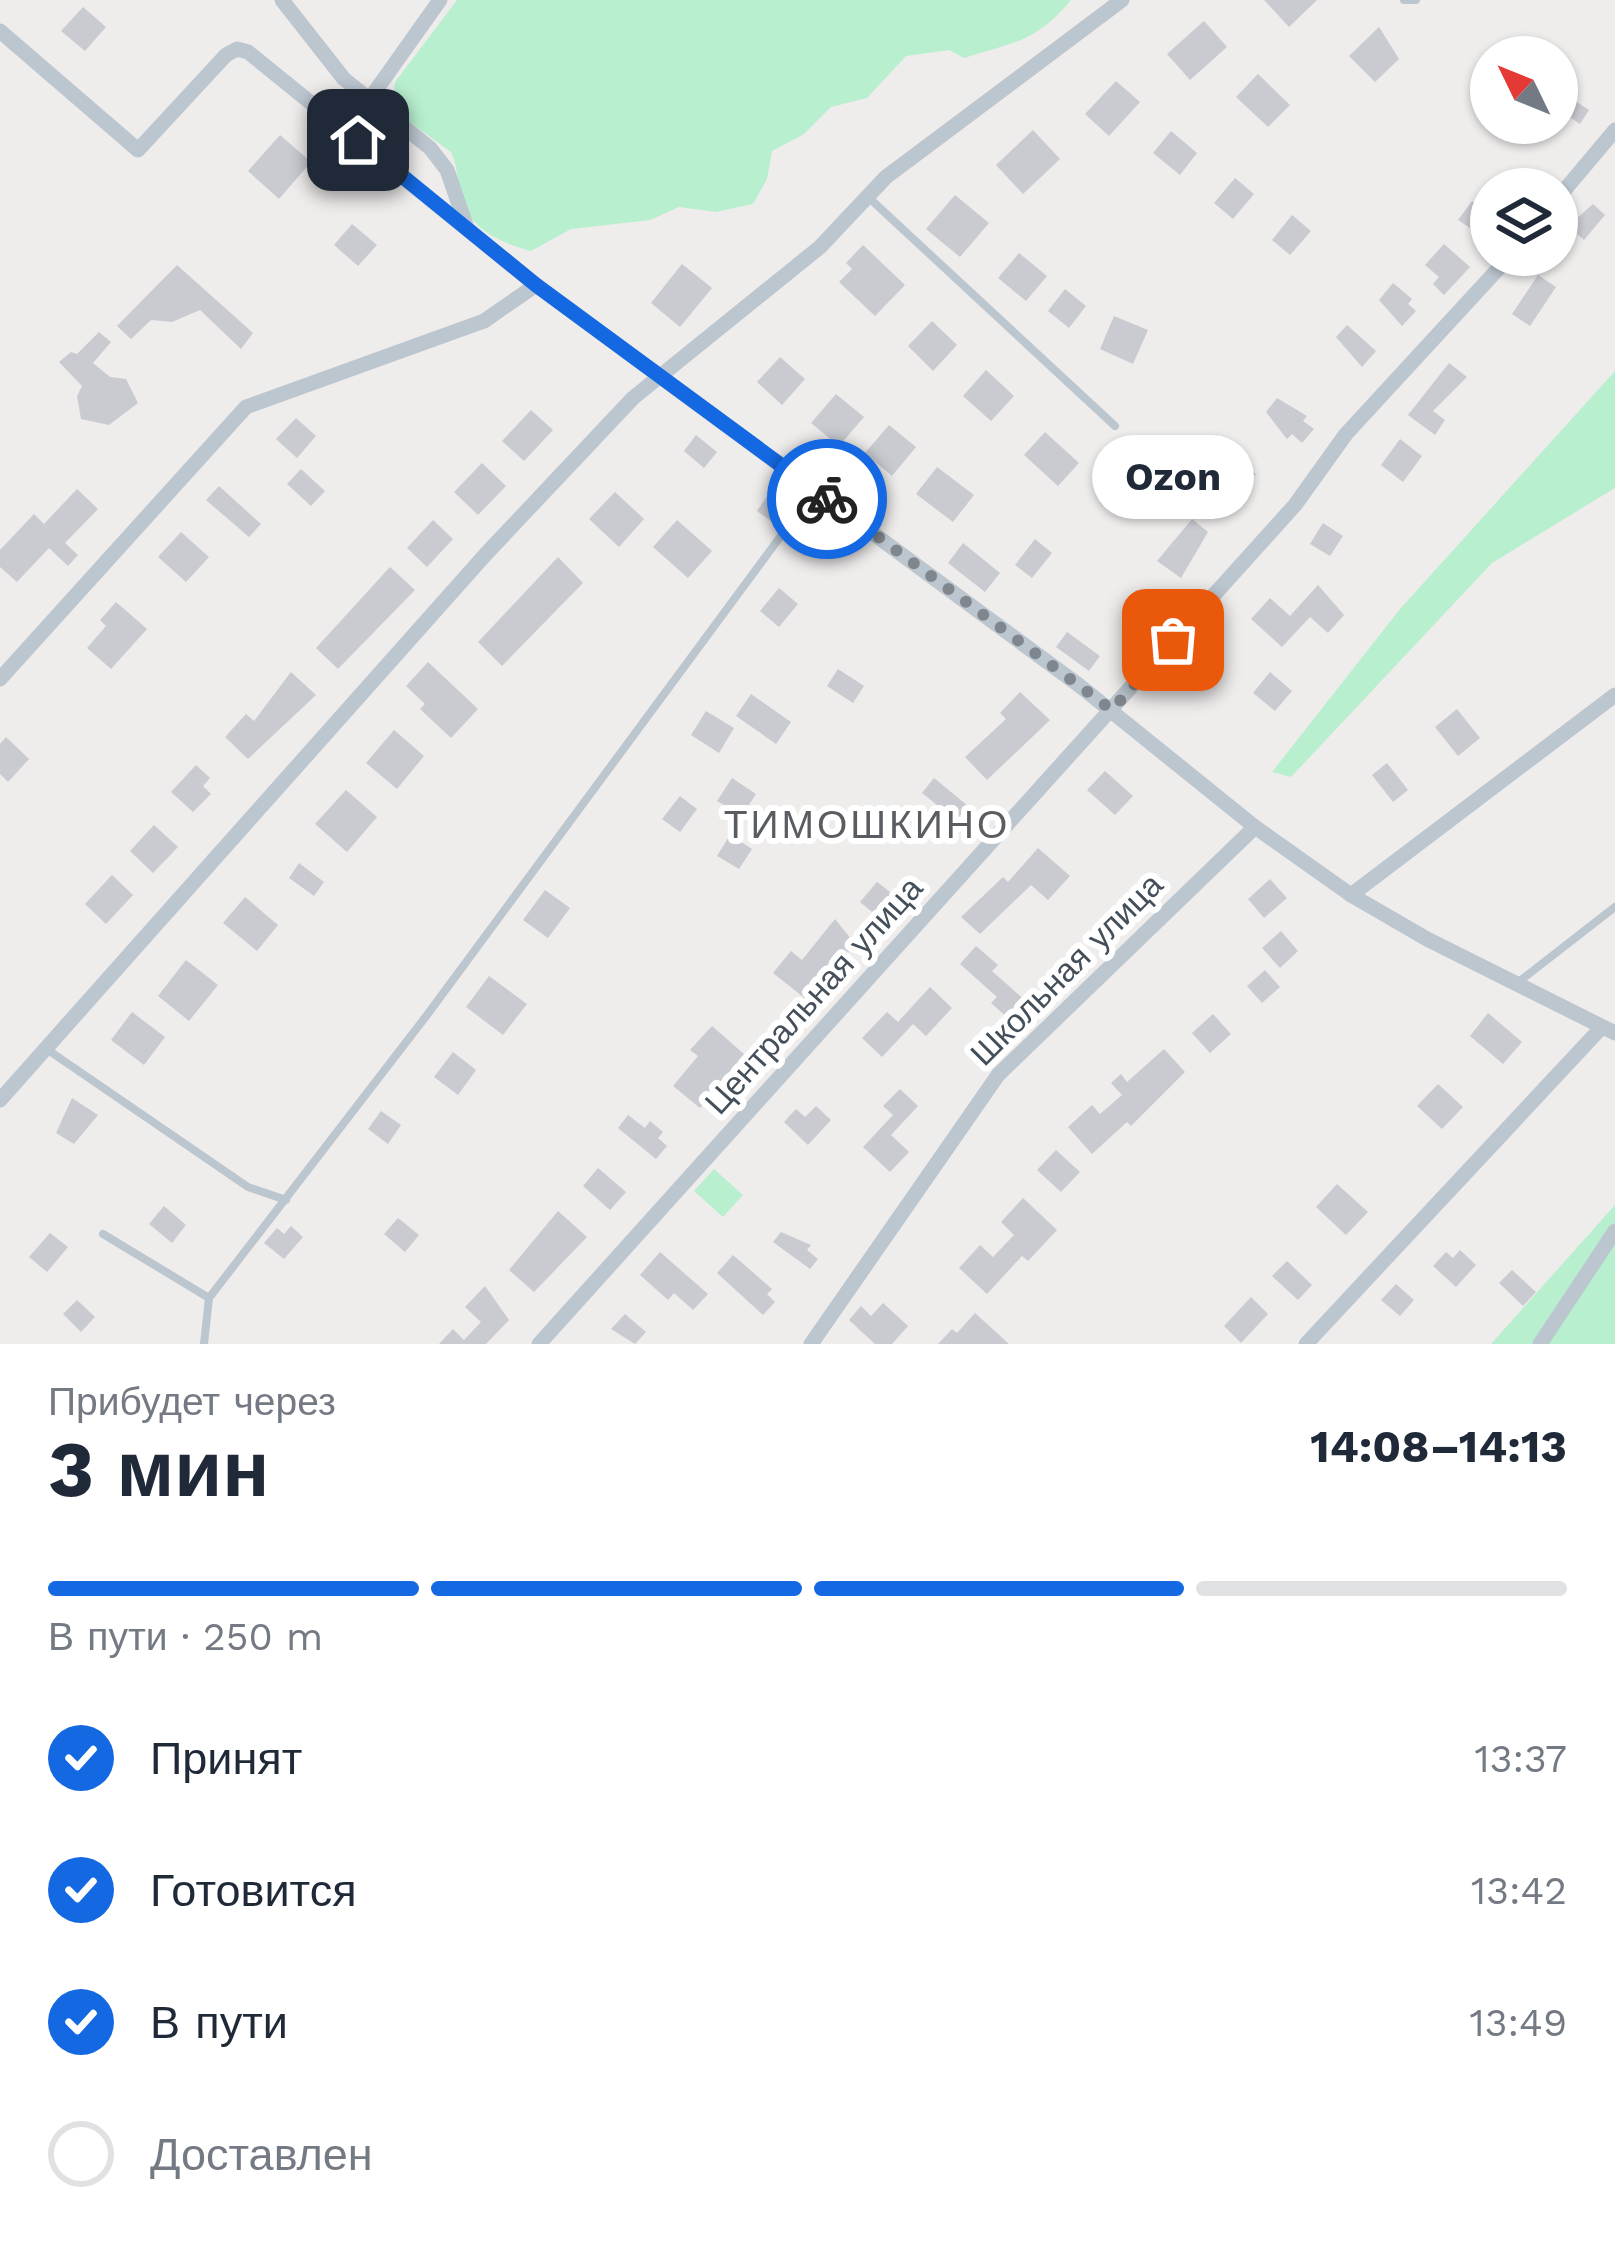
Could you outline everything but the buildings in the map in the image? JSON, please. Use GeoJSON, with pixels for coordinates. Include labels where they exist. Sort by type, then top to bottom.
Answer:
{"type":"FeatureCollection","features":[{"type":"Feature","properties":{"kind":"street"},"geometry":{"type":"LineString","coordinates":[[282,0],[314,44],[369,100],[430,148],[447,170],[467,228]]}},
{"type":"Feature","properties":{"kind":"street"},"geometry":{"type":"LineString","coordinates":[[369,100],[440,0]]}},
{"type":"Feature","properties":{"kind":"street"},"geometry":{"type":"LineString","coordinates":[[0,1100],[485,555],[634,398],[820,247],[866,195],[1122,0]]}},
{"type":"Feature","properties":{"kind":"street"},"geometry":{"type":"LineString","coordinates":[[0,31],[138,150],[226,55],[237,49],[248,52],[536,285],[1112,710],[1255,827],[1351,895],[1515,985],[1609,1030],[1306,1344]]}},
{"type":"Feature","properties":{"kind":"street"},"geometry":{"type":"LineString","coordinates":[[1578,174],[1615,130]]}},
{"type":"Feature","properties":{"kind":"street","name":"Центральная улица"},"geometry":{"type":"LineString","coordinates":[[539,1344],[1295,505],[1346,434],[1492,276]]}},
{"type":"Feature","properties":{"kind":"street"},"geometry":{"type":"LineString","coordinates":[[0,679],[246,406],[484,321],[536,285]]}},
{"type":"Feature","properties":{"kind":"street"},"geometry":{"type":"LineString","coordinates":[[1351,895],[1615,695]]}},
{"type":"Feature","properties":{"kind":"street","name":"Школьная улица"},"geometry":{"type":"LineString","coordinates":[[811,1344],[998,1075],[1255,827]]}},
{"type":"Feature","properties":{"kind":"street"},"geometry":{"type":"LineString","coordinates":[[1540,1344],[1615,1231]]}},
{"type":"Feature","properties":{"kind":"lane"},"geometry":{"type":"LineString","coordinates":[[1404,0],[1416,0]]}},
{"type":"Feature","properties":{"kind":"lane"},"geometry":{"type":"LineString","coordinates":[[866,195],[1115,426]]}},
{"type":"Feature","properties":{"kind":"lane"},"geometry":{"type":"LineString","coordinates":[[204,1344],[209,1298],[814,490]]}},
{"type":"Feature","properties":{"kind":"lane"},"geometry":{"type":"LineString","coordinates":[[1515,985],[1615,907]]}},
{"type":"Feature","properties":{"kind":"lane"},"geometry":{"type":"LineString","coordinates":[[45,1048],[248,1187],[286,1200]]}},
{"type":"Feature","properties":{"kind":"lane"},"geometry":{"type":"LineString","coordinates":[[103,1234],[209,1298]]}},
{"type":"Feature","properties":{"kind":"green space"},"geometry":{"type":"Polygon","coordinates":[[[457,0],[1071,0],[1047,25],[1011,44],[964,58],[949,50],[906,56],[867,98],[831,107],[804,134],[772,151],[767,179],[753,204],[716,212],[679,207],[650,220],[571,229],[531,251],[495,238],[476,223],[462,203],[451,152],[393,110],[395,82],[457,0]]]}},
{"type":"Feature","properties":{"kind":"green space"},"geometry":{"type":"Polygon","coordinates":[[[1615,371],[1615,488],[1492,563],[1291,777],[1272,772],[1400,609],[1615,371]]]}},
{"type":"Feature","properties":{"kind":"green space"},"geometry":{"type":"Polygon","coordinates":[[[714,1169],[743,1195],[723,1217],[694,1191],[714,1169]]]}},
{"type":"Feature","properties":{"kind":"green space"},"geometry":{"type":"Polygon","coordinates":[[[1615,1205],[1615,1344],[1491,1344],[1615,1205]]]}},
{"type":"Feature","properties":{"kind":"way so far"},"geometry":{"type":"LineString","coordinates":[[827,499],[1112,710],[1173,640]]}},
{"type":"Feature","properties":{"kind":"place","name":"Ozon"},"geometry":{"type":"Point","coordinates":[1173,640]}},
{"type":"Feature","properties":{"kind":"district","name":"ТИМОШКИНО"},"geometry":{"type":"Point","coordinates":[867,824]}},
{"type":"Feature","properties":{"kind":"route"},"geometry":{"type":"LineString","coordinates":[[358,140],[536,285],[827,499]]}}]}
